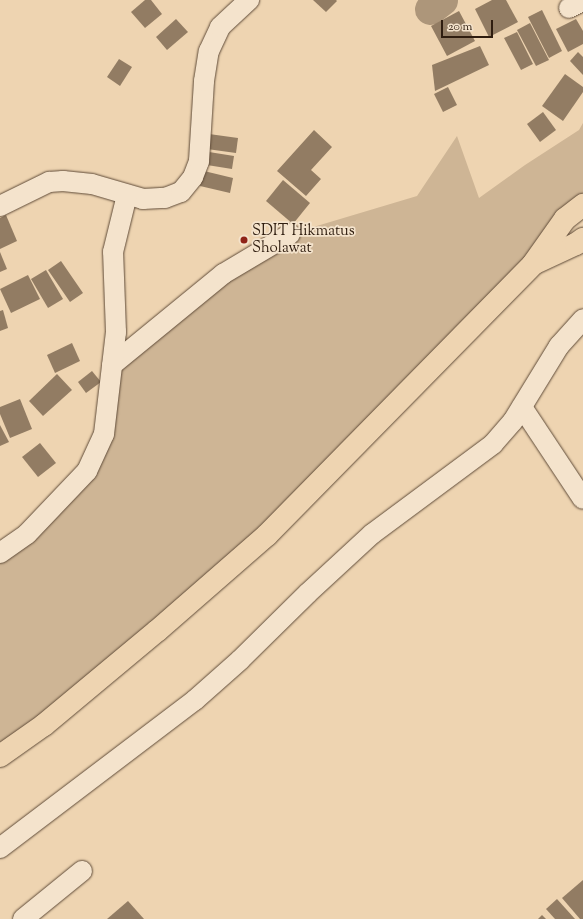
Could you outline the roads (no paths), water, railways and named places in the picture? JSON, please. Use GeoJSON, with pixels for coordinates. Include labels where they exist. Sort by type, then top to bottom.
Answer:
{"type":"FeatureCollection","features":[{"type":"Feature","properties":{"kind":"highway"},"geometry":{"type":"LineString","coordinates":[[0,756],[44,725],[104,676],[157,632],[267,535],[533,264],[565,219],[583,205]]}},
{"type":"Feature","properties":{"kind":"highway"},"geometry":{"type":"LineString","coordinates":[[533,264],[576,244],[583,238]]}},
{"type":"Feature","properties":{"kind":"street"},"geometry":{"type":"LineString","coordinates":[[1,202],[49,182],[62,181],[92,184],[143,199],[165,198],[181,192],[193,177],[199,161],[204,81],[209,51],[220,27],[249,0]]}},
{"type":"Feature","properties":{"kind":"street"},"geometry":{"type":"LineString","coordinates":[[0,553],[27,534],[87,471],[104,434],[116,332],[113,252],[127,195]]}},
{"type":"Feature","properties":{"kind":"street"},"geometry":{"type":"LineString","coordinates":[[112,365],[223,274],[290,234]]}},
{"type":"Feature","properties":{"kind":"street"},"geometry":{"type":"LineString","coordinates":[[0,848],[216,683],[308,593],[372,534],[493,444],[507,430],[559,346],[580,328]]}},
{"type":"Feature","properties":{"kind":"street"},"geometry":{"type":"LineString","coordinates":[[522,406],[583,499]]}},
{"type":"Feature","properties":{"kind":"street"},"geometry":{"type":"LineString","coordinates":[[23,919],[82,871]]}},
{"type":"Feature","properties":{"kind":"waterway"},"geometry":{"type":"LineString","coordinates":[[430,9],[442,0]]}},
{"type":"Feature","properties":{"kind":"place","name":"SDIT Hikmatus Sholawat"},"geometry":{"type":"Point","coordinates":[244,240]}}]}
